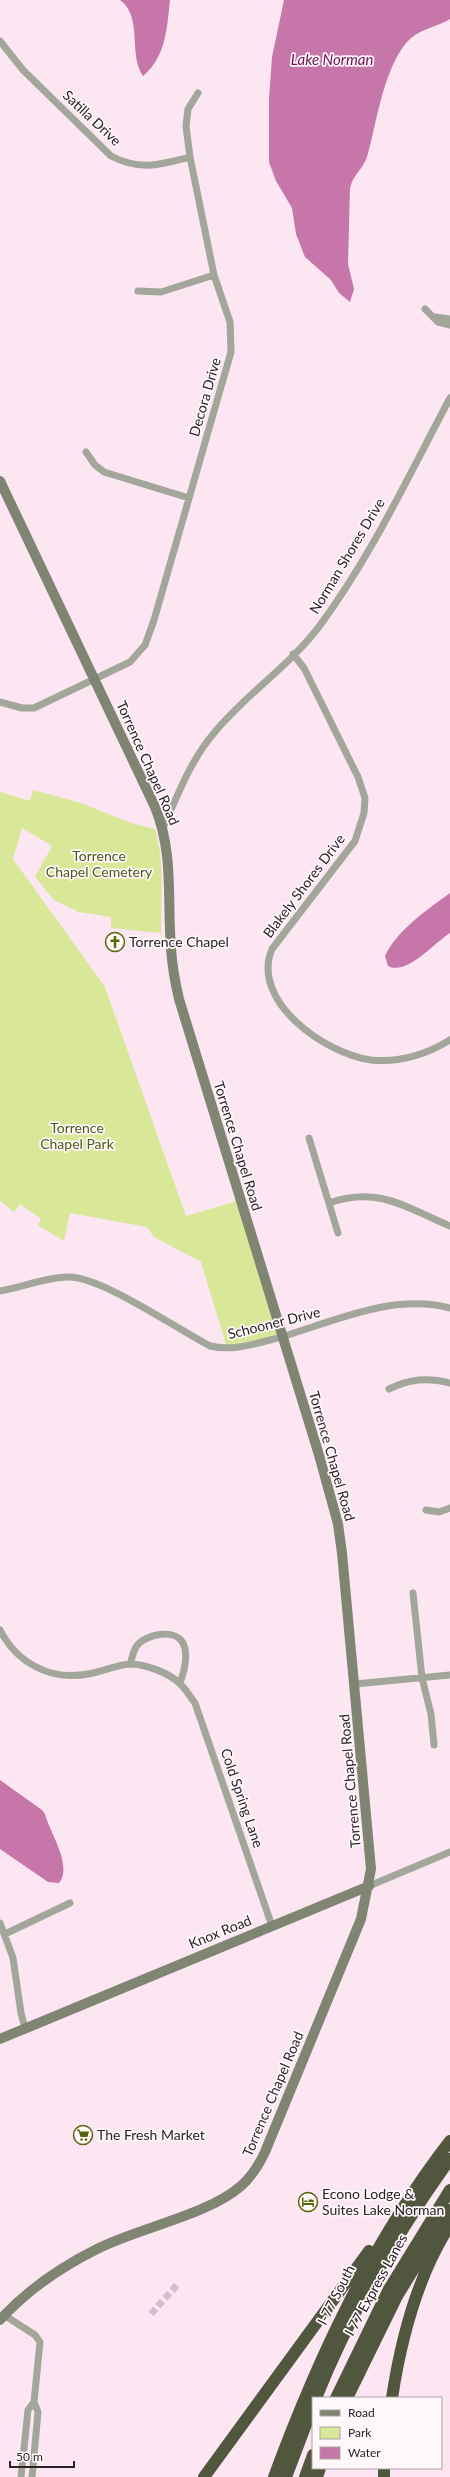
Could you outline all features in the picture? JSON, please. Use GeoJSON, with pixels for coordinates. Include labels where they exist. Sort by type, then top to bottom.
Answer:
{"type":"FeatureCollection","features":[{"type":"Feature","properties":{"kind":"highway","name":"I-77 South"},"geometry":{"type":"LineString","coordinates":[[274,2477],[308,2390],[333,2332],[362,2276],[411,2196],[450,2141]]}},
{"type":"Feature","properties":{"kind":"highway","name":"I 77 Express Lanes"},"geometry":{"type":"LineString","coordinates":[[316,2397],[343,2337],[372,2282],[416,2209],[450,2159]]}},
{"type":"Feature","properties":{"kind":"highway","name":"I 77 Express Lanes"},"geometry":{"type":"LineString","coordinates":[[336,2397],[388,2290],[450,2190]]}},
{"type":"Feature","properties":{"kind":"highway"},"geometry":{"type":"LineString","coordinates":[[204,2477],[411,2196]]}},
{"type":"Feature","properties":{"kind":"highway"},"geometry":{"type":"LineString","coordinates":[[348,2397],[397,2296],[450,2210]]}},
{"type":"Feature","properties":{"kind":"highway"},"geometry":{"type":"LineString","coordinates":[[392,2397],[404,2338],[416,2298],[450,2225]]}},
{"type":"Feature","properties":{"kind":"highway"},"geometry":{"type":"LineString","coordinates":[[286,2477],[312,2409]]}},
{"type":"Feature","properties":{"kind":"highway"},"geometry":{"type":"LineString","coordinates":[[305,2477],[312,2458]]}},
{"type":"Feature","properties":{"kind":"street","name":"Satilla Drive"},"geometry":{"type":"LineString","coordinates":[[0,41],[23,70],[111,156],[122,162],[142,166],[190,157]]}},
{"type":"Feature","properties":{"kind":"street","name":"Decora Drive"},"geometry":{"type":"LineString","coordinates":[[0,702],[22,708],[34,708],[130,662],[145,645],[231,352],[230,322],[214,276],[190,157],[186,117],[188,109],[198,93]]}},
{"type":"Feature","properties":{"kind":"street"},"geometry":{"type":"LineString","coordinates":[[138,290],[161,292],[214,276]]}},
{"type":"Feature","properties":{"kind":"street"},"geometry":{"type":"LineString","coordinates":[[425,309],[435,317],[438,322],[450,325]]}},
{"type":"Feature","properties":{"kind":"street"},"geometry":{"type":"LineString","coordinates":[[435,317],[450,319]]}},
{"type":"Feature","properties":{"kind":"street","name":"Norman Shores Drive"},"geometry":{"type":"LineString","coordinates":[[163,828],[189,770],[204,745],[227,718],[318,628],[347,585],[391,509],[450,398]]}},
{"type":"Feature","properties":{"kind":"street"},"geometry":{"type":"LineString","coordinates":[[86,452],[95,465],[104,472],[189,498]]}},
{"type":"Feature","properties":{"kind":"street","name":"Torrence Chapel Road"},"geometry":{"type":"LineString","coordinates":[[0,481],[95,680],[163,828],[169,868],[171,947],[179,999],[283,1337],[338,1524],[371,1844],[369,1886],[361,1919],[265,2152],[251,2176],[223,2199],[112,2242],[85,2256],[36,2285],[2,2318]]}},
{"type":"Feature","properties":{"kind":"street","name":"Blakely Shores Drive"},"geometry":{"type":"LineString","coordinates":[[293,654],[304,668],[358,777],[364,798],[364,813],[355,841],[272,948],[267,966],[271,987],[280,1002],[306,1030],[328,1046],[355,1056],[372,1060],[407,1058],[425,1053],[450,1040]]}},
{"type":"Feature","properties":{"kind":"street"},"geometry":{"type":"LineString","coordinates":[[309,1138],[338,1233]]}},
{"type":"Feature","properties":{"kind":"street"},"geometry":{"type":"LineString","coordinates":[[329,1203],[353,1196],[378,1196],[450,1226]]}},
{"type":"Feature","properties":{"kind":"street","name":"Schooner Drive"},"geometry":{"type":"LineString","coordinates":[[0,1291],[55,1278],[81,1279],[110,1291],[210,1346],[233,1349],[283,1337],[388,1305],[422,1304],[450,1308]]}},
{"type":"Feature","properties":{"kind":"street"},"geometry":{"type":"LineString","coordinates":[[389,1389],[419,1379],[430,1379],[450,1383]]}},
{"type":"Feature","properties":{"kind":"street"},"geometry":{"type":"LineString","coordinates":[[426,1510],[439,1512],[450,1508]]}},
{"type":"Feature","properties":{"kind":"street"},"geometry":{"type":"LineString","coordinates":[[413,1593],[422,1678],[431,1714],[434,1745]]}},
{"type":"Feature","properties":{"kind":"street","name":"Cold Spring Lane"},"geometry":{"type":"LineString","coordinates":[[0,1630],[8,1645],[20,1658],[31,1665],[53,1674],[78,1676],[130,1664],[145,1666],[166,1674],[180,1683],[195,1703],[272,1926]]}},
{"type":"Feature","properties":{"kind":"street"},"geometry":{"type":"LineString","coordinates":[[130,1664],[137,1646],[148,1638],[164,1634],[176,1637],[183,1643],[185,1658],[184,1671],[180,1683]]}},
{"type":"Feature","properties":{"kind":"street"},"geometry":{"type":"LineString","coordinates":[[355,1684],[450,1675]]}},
{"type":"Feature","properties":{"kind":"street","name":"Knox Road"},"geometry":{"type":"LineString","coordinates":[[0,2039],[450,1852]]}},
{"type":"Feature","properties":{"kind":"street"},"geometry":{"type":"LineString","coordinates":[[5,1934],[70,1903]]}},
{"type":"Feature","properties":{"kind":"street"},"geometry":{"type":"LineString","coordinates":[[0,1923],[13,1958],[21,2013],[25,2028]]}},
{"type":"Feature","properties":{"kind":"street"},"geometry":{"type":"LineString","coordinates":[[2,2318],[35,2335],[40,2342],[34,2402],[38,2412],[32,2477]]}},
{"type":"Feature","properties":{"kind":"street"},"geometry":{"type":"LineString","coordinates":[[21,2477],[28,2410],[34,2402]]}},
{"type":"Feature","properties":{"kind":"green space","name":"Torrence Chapel Park"},"geometry":{"type":"Polygon","coordinates":[[[33,790],[78,802],[134,824],[155,829],[161,867],[161,933],[111,928],[111,917],[79,912],[54,900],[35,877],[52,846],[22,828],[13,859],[105,987],[186,1216],[240,1200],[283,1337],[227,1348],[201,1262],[154,1237],[147,1227],[70,1213],[64,1241],[38,1225],[41,1219],[20,1204],[14,1212],[0,1201],[0,792],[30,801],[33,790]]]}},
{"type":"Feature","properties":{"kind":"water"},"geometry":{"type":"Polygon","coordinates":[[[120,0],[170,0],[166,31],[161,51],[151,68],[143,76],[136,58],[131,16],[127,7],[120,0]]]}},
{"type":"Feature","properties":{"kind":"water","name":"Lake Norman"},"geometry":{"type":"Polygon","coordinates":[[[284,0],[450,0],[450,19],[420,32],[411,38],[394,62],[383,94],[367,157],[350,188],[348,264],[354,289],[350,302],[339,293],[331,280],[305,257],[296,234],[292,208],[276,181],[269,162],[269,99],[272,57],[284,0]]]}},
{"type":"Feature","properties":{"kind":"water"},"geometry":{"type":"Polygon","coordinates":[[[450,893],[450,933],[412,962],[396,968],[388,966],[385,956],[397,937],[432,906],[450,893]]]}},
{"type":"Feature","properties":{"kind":"water"},"geometry":{"type":"Polygon","coordinates":[[[0,1780],[42,1810],[45,1814],[62,1859],[63,1876],[59,1883],[48,1882],[0,1849],[0,1780]]]}},
{"type":"Feature","properties":{"kind":"tunnel"},"geometry":{"type":"LineString","coordinates":[[151,2314],[177,2285]]}},
{"type":"Feature","properties":{"kind":"place","name":"Torrence Chapel"},"geometry":{"type":"Point","coordinates":[115,942]}},
{"type":"Feature","properties":{"kind":"place","name":"The Fresh Market"},"geometry":{"type":"Point","coordinates":[83,2135]}},
{"type":"Feature","properties":{"kind":"place","name":"Econo Lodge & Suites Lake Norman"},"geometry":{"type":"Point","coordinates":[308,2202]}},
{"type":"Feature","properties":{"kind":"park label","name":"Torrence Chapel Cemetery"},"geometry":{"type":"Point","coordinates":[99,864]}}]}
